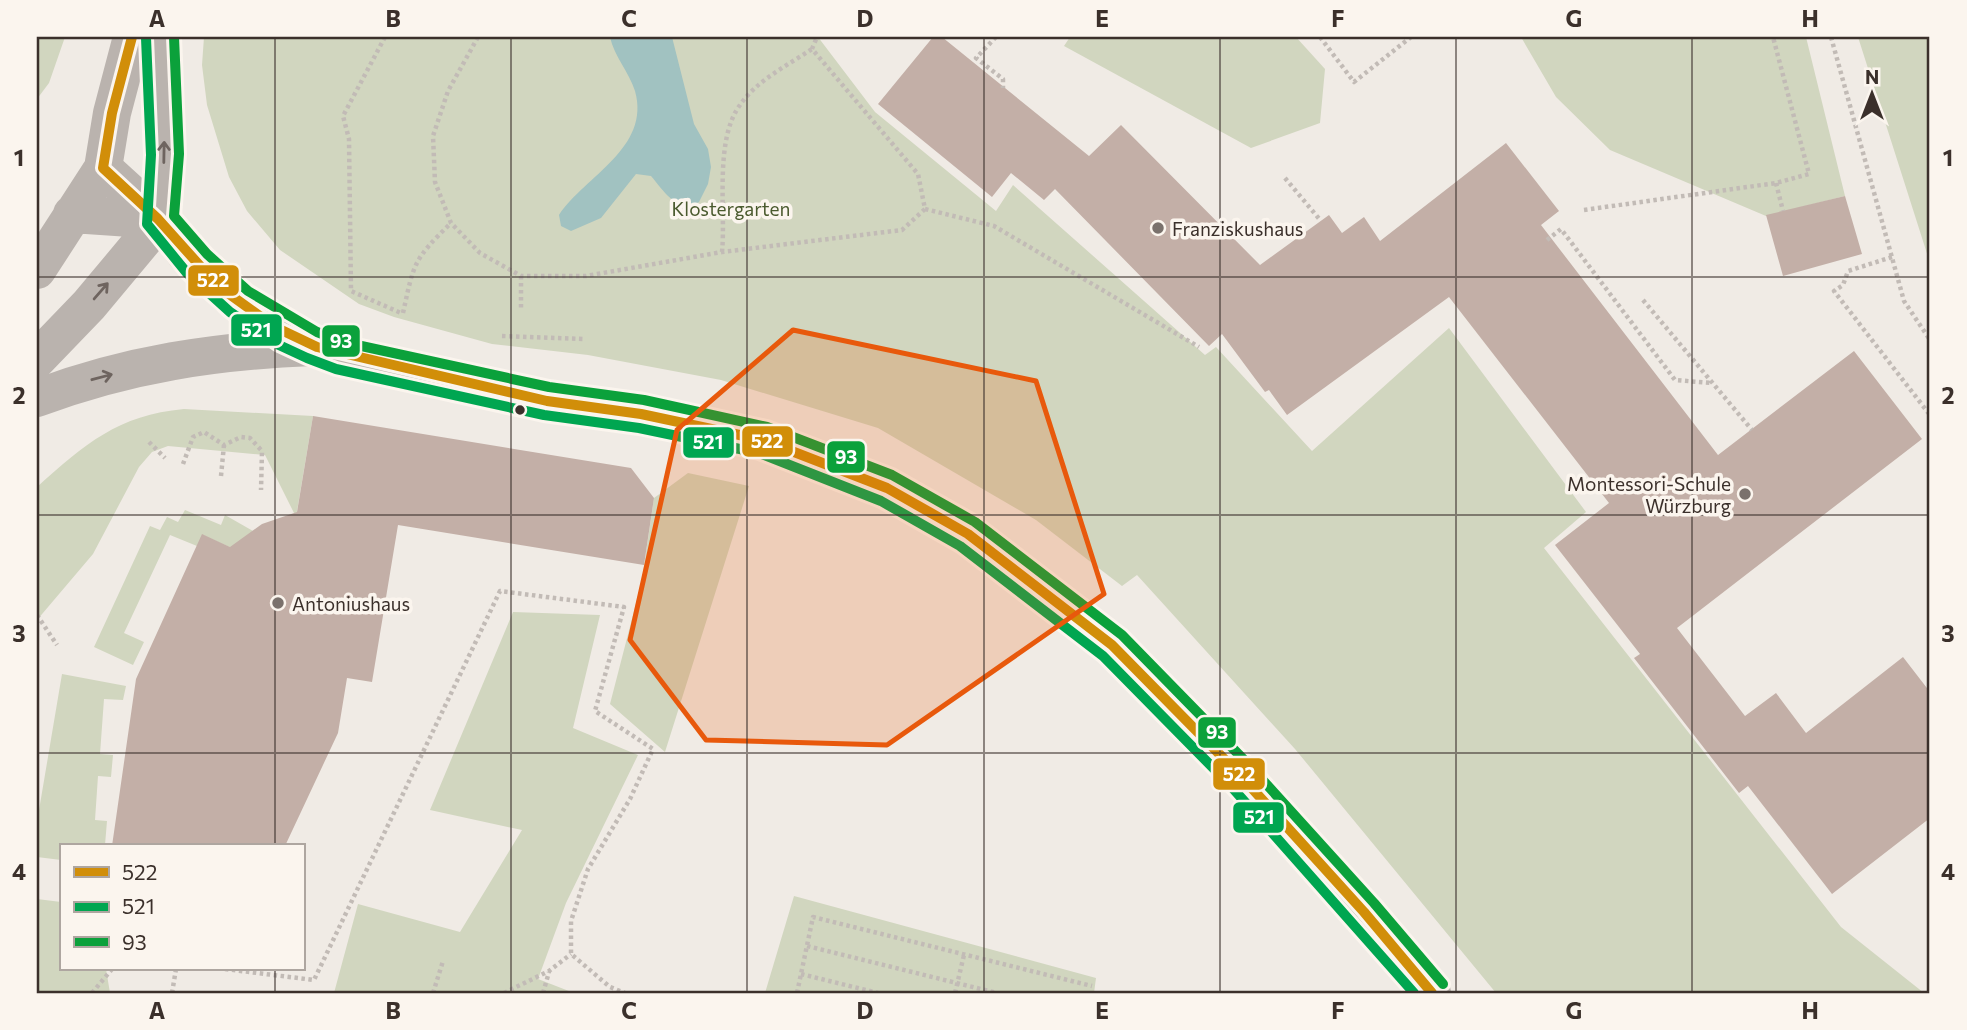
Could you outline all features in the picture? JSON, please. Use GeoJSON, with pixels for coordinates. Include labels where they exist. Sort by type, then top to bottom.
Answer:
{"type":"FeatureCollection","features":[{"type":"Feature","properties":{"kind":"main road"},"geometry":{"type":"LineString","coordinates":[[37,270],[103,167],[112,113],[132,37]]}},
{"type":"Feature","properties":{"kind":"main road"},"geometry":{"type":"LineString","coordinates":[[37,359],[123,267],[160,220],[165,155],[160,37]]}},
{"type":"Feature","properties":{"kind":"main road"},"geometry":{"type":"LineString","coordinates":[[103,167],[160,220],[185,253],[229,296],[268,323],[312,347],[547,401],[641,414],[763,440],[887,488],[968,534],[1112,645],[1239,774],[1364,912],[1432,993]]}},
{"type":"Feature","properties":{"kind":"main road"},"geometry":{"type":"LineString","coordinates":[[72,214],[160,220]]}},
{"type":"Feature","properties":{"kind":"main road"},"geometry":{"type":"LineString","coordinates":[[37,398],[118,372],[194,355],[312,347]]}},
{"type":"Feature","properties":{"kind":"path"},"geometry":{"type":"LineString","coordinates":[[385,37],[343,116],[349,139],[351,291],[416,317]]}},
{"type":"Feature","properties":{"kind":"path"},"geometry":{"type":"LineString","coordinates":[[478,37],[448,91],[433,136],[435,182],[451,223],[481,253],[521,276],[586,276],[722,252],[902,230],[925,209]]}},
{"type":"Feature","properties":{"kind":"path"},"geometry":{"type":"LineString","coordinates":[[722,252],[725,140],[740,105],[772,75],[812,49],[817,37]]}},
{"type":"Feature","properties":{"kind":"path"},"geometry":{"type":"LineString","coordinates":[[996,37],[976,58],[1003,79],[1003,88]]}},
{"type":"Feature","properties":{"kind":"path"},"geometry":{"type":"LineString","coordinates":[[1320,37],[1354,82],[1411,37]]}},
{"type":"Feature","properties":{"kind":"path"},"geometry":{"type":"LineString","coordinates":[[1584,210],[1776,183],[1809,174],[1773,37]]}},
{"type":"Feature","properties":{"kind":"path"},"geometry":{"type":"LineString","coordinates":[[1830,37],[1904,301],[1930,340]]}},
{"type":"Feature","properties":{"kind":"path"},"geometry":{"type":"LineString","coordinates":[[812,49],[918,174],[925,209]]}},
{"type":"Feature","properties":{"kind":"path"},"geometry":{"type":"LineString","coordinates":[[1285,178],[1321,221]]}},
{"type":"Feature","properties":{"kind":"path"},"geometry":{"type":"LineString","coordinates":[[1776,183],[1783,211]]}},
{"type":"Feature","properties":{"kind":"path"},"geometry":{"type":"LineString","coordinates":[[925,209],[994,226],[1199,347]]}},
{"type":"Feature","properties":{"kind":"path"},"geometry":{"type":"LineString","coordinates":[[403,313],[414,264],[421,251],[451,223]]}},
{"type":"Feature","properties":{"kind":"path"},"geometry":{"type":"LineString","coordinates":[[1547,240],[1561,229],[1675,380],[1711,383]]}},
{"type":"Feature","properties":{"kind":"path"},"geometry":{"type":"LineString","coordinates":[[1892,257],[1848,271],[1843,285],[1834,291],[1930,415]]}},
{"type":"Feature","properties":{"kind":"path"},"geometry":{"type":"LineString","coordinates":[[521,276],[521,308]]}},
{"type":"Feature","properties":{"kind":"path"},"geometry":{"type":"LineString","coordinates":[[359,304],[362,297]]}},
{"type":"Feature","properties":{"kind":"path"},"geometry":{"type":"LineString","coordinates":[[1643,300],[1752,430]]}},
{"type":"Feature","properties":{"kind":"path"},"geometry":{"type":"LineString","coordinates":[[495,336],[585,339]]}},
{"type":"Feature","properties":{"kind":"path"},"geometry":{"type":"LineString","coordinates":[[183,464],[193,437],[204,432],[224,445]]}},
{"type":"Feature","properties":{"kind":"path"},"geometry":{"type":"LineString","coordinates":[[224,445],[241,437],[250,438],[259,445],[261,490]]}},
{"type":"Feature","properties":{"kind":"path"},"geometry":{"type":"LineString","coordinates":[[149,442],[165,458]]}},
{"type":"Feature","properties":{"kind":"path"},"geometry":{"type":"LineString","coordinates":[[221,476],[224,445]]}},
{"type":"Feature","properties":{"kind":"path"},"geometry":{"type":"LineString","coordinates":[[233,970],[314,980],[500,591],[624,607],[595,711],[653,749],[630,799],[588,869],[570,921],[570,954]]}},
{"type":"Feature","properties":{"kind":"path"},"geometry":{"type":"LineString","coordinates":[[37,615],[57,645]]}},
{"type":"Feature","properties":{"kind":"path"},"geometry":{"type":"LineString","coordinates":[[797,993],[814,917],[1092,986]]}},
{"type":"Feature","properties":{"kind":"path"},"geometry":{"type":"LineString","coordinates":[[807,946],[997,993]]}},
{"type":"Feature","properties":{"kind":"path"},"geometry":{"type":"LineString","coordinates":[[504,993],[549,971],[570,954]]}},
{"type":"Feature","properties":{"kind":"path"},"geometry":{"type":"LineString","coordinates":[[570,954],[610,987],[625,993]]}},
{"type":"Feature","properties":{"kind":"path"},"geometry":{"type":"LineString","coordinates":[[955,993],[964,954]]}},
{"type":"Feature","properties":{"kind":"path"},"geometry":{"type":"LineString","coordinates":[[433,993],[443,961]]}},
{"type":"Feature","properties":{"kind":"path"},"geometry":{"type":"LineString","coordinates":[[95,992],[111,970]]}},
{"type":"Feature","properties":{"kind":"path"},"geometry":{"type":"LineString","coordinates":[[172,993],[176,970]]}},
{"type":"Feature","properties":{"kind":"path"},"geometry":{"type":"LineString","coordinates":[[544,993],[549,971]]}},
{"type":"Feature","properties":{"kind":"path"},"geometry":{"type":"LineString","coordinates":[[801,974],[878,993]]}},
{"type":"Feature","properties":{"kind":"highlighted area"},"geometry":{"type":"Polygon","coordinates":[[[793,330],[1036,381],[1104,594],[887,745],[706,740],[630,640],[677,430],[793,330]]]}},
{"type":"Feature","properties":{"kind":"green space"},"geometry":{"type":"Polygon","coordinates":[[[37,37],[65,37],[49,83],[37,99],[37,37]]]}},
{"type":"Feature","properties":{"kind":"green space","name":"Klostergarten"},"geometry":{"type":"Polygon","coordinates":[[[204,37],[818,37],[875,112],[996,211],[1013,185],[1205,355],[1216,347],[1312,451],[1449,328],[1586,512],[1544,548],[1841,927],[1924,993],[1496,993],[1295,749],[1137,575],[1122,586],[1036,520],[878,428],[721,380],[588,355],[492,344],[394,317],[359,304],[280,250],[247,211],[229,177],[207,105],[202,65],[204,37]]]}},
{"type":"Feature","properties":{"kind":"green space"},"geometry":{"type":"Polygon","coordinates":[[[1070,37],[1296,37],[1325,69],[1320,123],[1251,148],[1064,46],[1070,37]]]}},
{"type":"Feature","properties":{"kind":"green space"},"geometry":{"type":"Polygon","coordinates":[[[1521,37],[1806,37],[1845,196],[1766,216],[1610,150],[1556,97],[1521,37]]]}},
{"type":"Feature","properties":{"kind":"green space"},"geometry":{"type":"Polygon","coordinates":[[[1858,37],[1930,37],[1930,263],[1858,37]]]}},
{"type":"Feature","properties":{"kind":"green space"},"geometry":{"type":"Polygon","coordinates":[[[184,409],[313,416],[296,517],[265,455],[168,446],[152,452],[139,467],[93,554],[37,620],[37,487],[104,434],[140,418],[184,409]]]}},
{"type":"Feature","properties":{"kind":"green space"},"geometry":{"type":"Polygon","coordinates":[[[688,473],[749,486],[665,752],[610,704],[642,580],[654,498],[688,473]]]}},
{"type":"Feature","properties":{"kind":"green space"},"geometry":{"type":"Polygon","coordinates":[[[185,510],[221,525],[225,515],[253,531],[236,550],[203,535],[197,546],[170,535],[124,633],[144,642],[133,665],[94,647],[150,526],[160,530],[167,517],[178,522],[185,510]]]}},
{"type":"Feature","properties":{"kind":"green space"},"geometry":{"type":"Polygon","coordinates":[[[513,612],[600,615],[573,728],[638,755],[566,903],[538,979],[574,993],[334,993],[358,904],[460,932],[522,830],[430,810],[513,612]]]}},
{"type":"Feature","properties":{"kind":"green space"},"geometry":{"type":"Polygon","coordinates":[[[62,674],[126,686],[123,700],[104,699],[100,754],[113,755],[111,777],[98,776],[95,820],[107,821],[105,844],[60,844],[60,860],[37,857],[37,822],[62,674]]]}},
{"type":"Feature","properties":{"kind":"green space"},"geometry":{"type":"Polygon","coordinates":[[[794,896],[1096,978],[1094,993],[765,993],[794,896]]]}},
{"type":"Feature","properties":{"kind":"green space"},"geometry":{"type":"Polygon","coordinates":[[[37,899],[60,902],[60,970],[106,970],[110,993],[37,993],[37,899]]]}},
{"type":"Feature","properties":{"kind":"water"},"geometry":{"type":"Polygon","coordinates":[[[610,37],[672,37],[694,124],[708,149],[711,167],[708,184],[699,202],[684,205],[666,194],[651,176],[636,174],[601,218],[571,231],[561,226],[559,215],[613,160],[634,129],[637,111],[635,91],[610,37]]]}},
{"type":"Feature","properties":{"kind":"building"},"geometry":{"type":"Polygon","coordinates":[[[933,37],[942,37],[1089,156],[1121,125],[1260,265],[1329,215],[1342,233],[1364,217],[1380,241],[1506,143],[1559,211],[1541,225],[1718,455],[1854,351],[1922,439],[1677,628],[1745,716],[1776,693],[1806,733],[1903,657],[1930,692],[1930,818],[1832,894],[1748,786],[1739,793],[1634,658],[1640,654],[1555,545],[1609,503],[1449,297],[1287,415],[1269,390],[1265,392],[1222,334],[1209,346],[1055,189],[1044,200],[1011,173],[992,197],[878,104],[933,37]]]}},
{"type":"Feature","properties":{"kind":"building"},"geometry":{"type":"Polygon","coordinates":[[[1845,196],[1862,254],[1783,276],[1766,215],[1845,196]]]}},
{"type":"Feature","properties":{"kind":"building","name":"Antoniushaus"},"geometry":{"type":"Polygon","coordinates":[[[313,416],[631,468],[654,498],[644,565],[398,525],[372,682],[347,678],[338,733],[286,844],[112,844],[136,679],[202,534],[230,547],[262,524],[297,512],[313,416]]]}},
{"type":"Feature","properties":{"kind":"transit line","name":"522"},"geometry":{"type":"LineString","coordinates":[[132,37],[112,113],[103,168],[158,219],[218,286],[275,327],[317,347],[547,401],[641,414],[763,440],[887,488],[968,534],[1112,645],[1239,774],[1364,912],[1432,993]]}},
{"type":"Feature","properties":{"kind":"transit line","name":"93"},"geometry":{"type":"LineString","coordinates":[[174,37],[179,154],[174,216],[207,254],[248,291],[317,332],[343,342],[549,387],[644,400],[767,427],[892,475],[975,522],[1122,635],[1249,765],[1443,984]]}},
{"type":"Feature","properties":{"kind":"transit line","name":"521"},"geometry":{"type":"LineString","coordinates":[[146,38],[151,155],[147,224],[187,273],[230,312],[279,345],[336,369],[544,415],[639,428],[759,453],[881,501],[960,546],[1103,656],[1229,784],[1414,993]]}},
{"type":"Feature","properties":{"kind":"place","name":"Franziskushaus"},"geometry":{"type":"Point","coordinates":[1158,228]}},
{"type":"Feature","properties":{"kind":"place","name":"Montessori-Schule Würzburg"},"geometry":{"type":"Point","coordinates":[1745,494]}},
{"type":"Feature","properties":{"kind":"place","name":"Antoniushaus"},"geometry":{"type":"Point","coordinates":[278,603]}}]}
